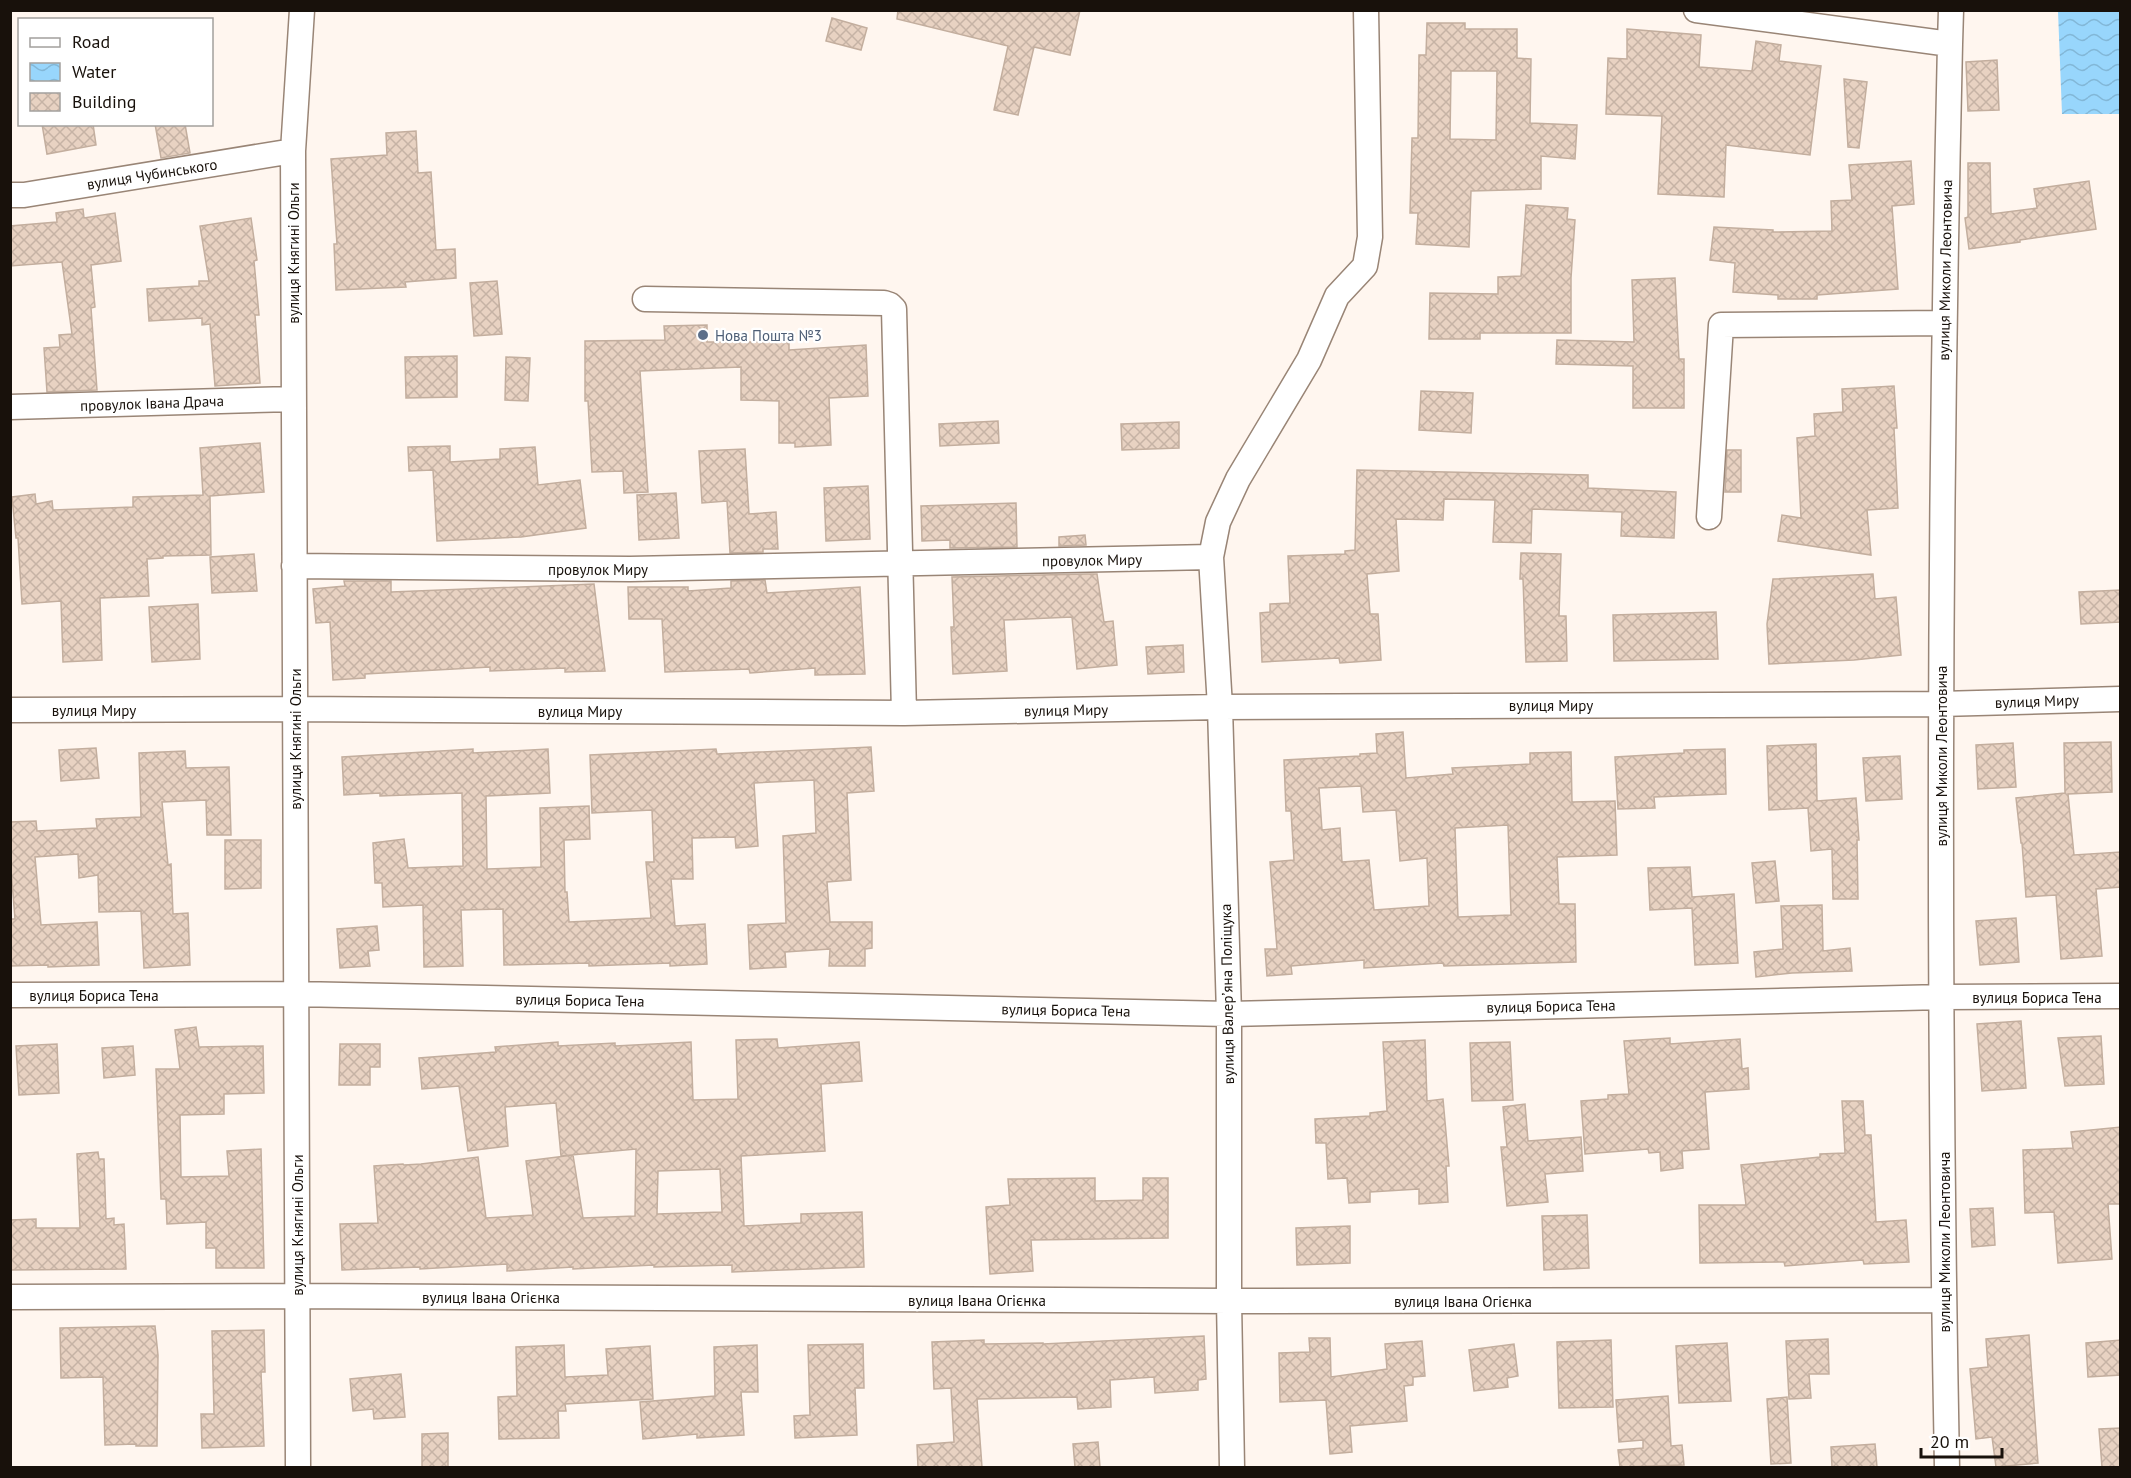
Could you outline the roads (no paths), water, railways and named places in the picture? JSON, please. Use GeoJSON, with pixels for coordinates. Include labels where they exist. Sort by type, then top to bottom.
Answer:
{"type":"FeatureCollection","features":[{"type":"Feature","properties":{"kind":"street","name":"вулиця Княгині Ольги"},"geometry":{"type":"LineString","coordinates":[[298,1467],[293,151],[302,10]]}},
{"type":"Feature","properties":{"kind":"street","name":"вулиця Валерʼяна Поліщука"},"geometry":{"type":"LineString","coordinates":[[1232,1467],[1228,1014],[1220,706],[1211,557],[1218,522],[1238,479],[1309,360],[1337,296],[1365,266],[1370,237],[1366,10]]}},
{"type":"Feature","properties":{"kind":"street"},"geometry":{"type":"LineString","coordinates":[[1696,10],[1950,44]]}},
{"type":"Feature","properties":{"kind":"street","name":"вулиця Миколи Леонтовича"},"geometry":{"type":"LineString","coordinates":[[1947,1467],[1940,704],[1944,323],[1951,10]]}},
{"type":"Feature","properties":{"kind":"street","name":"вулиця Чубинського"},"geometry":{"type":"LineString","coordinates":[[10,195],[24,195],[293,151]]}},
{"type":"Feature","properties":{"kind":"street"},"geometry":{"type":"LineString","coordinates":[[645,299],[884,303],[894,309],[904,713]]}},
{"type":"Feature","properties":{"kind":"street"},"geometry":{"type":"LineString","coordinates":[[1709,517],[1721,325],[1944,323]]}},
{"type":"Feature","properties":{"kind":"street","name":"провулок Івана Драча"},"geometry":{"type":"LineString","coordinates":[[10,407],[293,399]]}},
{"type":"Feature","properties":{"kind":"street","name":"провулок Миру"},"geometry":{"type":"LineString","coordinates":[[294,566],[630,569],[1211,557]]}},
{"type":"Feature","properties":{"kind":"street","name":"вулиця Миру"},"geometry":{"type":"LineString","coordinates":[[10,710],[295,709],[904,713],[1220,706],[1940,704],[2121,699]]}},
{"type":"Feature","properties":{"kind":"street","name":"вулиця Бориса Тена"},"geometry":{"type":"LineString","coordinates":[[10,995],[296,994],[1228,1014],[1943,997],[2121,996]]}},
{"type":"Feature","properties":{"kind":"street","name":"вулиця Івана Огієнка"},"geometry":{"type":"LineString","coordinates":[[10,1297],[297,1296],[1229,1301],[1944,1300]]}},
{"type":"Feature","properties":{"kind":"water"},"geometry":{"type":"Polygon","coordinates":[[[2058,11],[2120,11],[2120,114],[2062,114],[2058,11]]]}},
{"type":"Feature","properties":{"kind":"place","name":"Нова Пошта №3"},"geometry":{"type":"Point","coordinates":[703,335]}}]}
